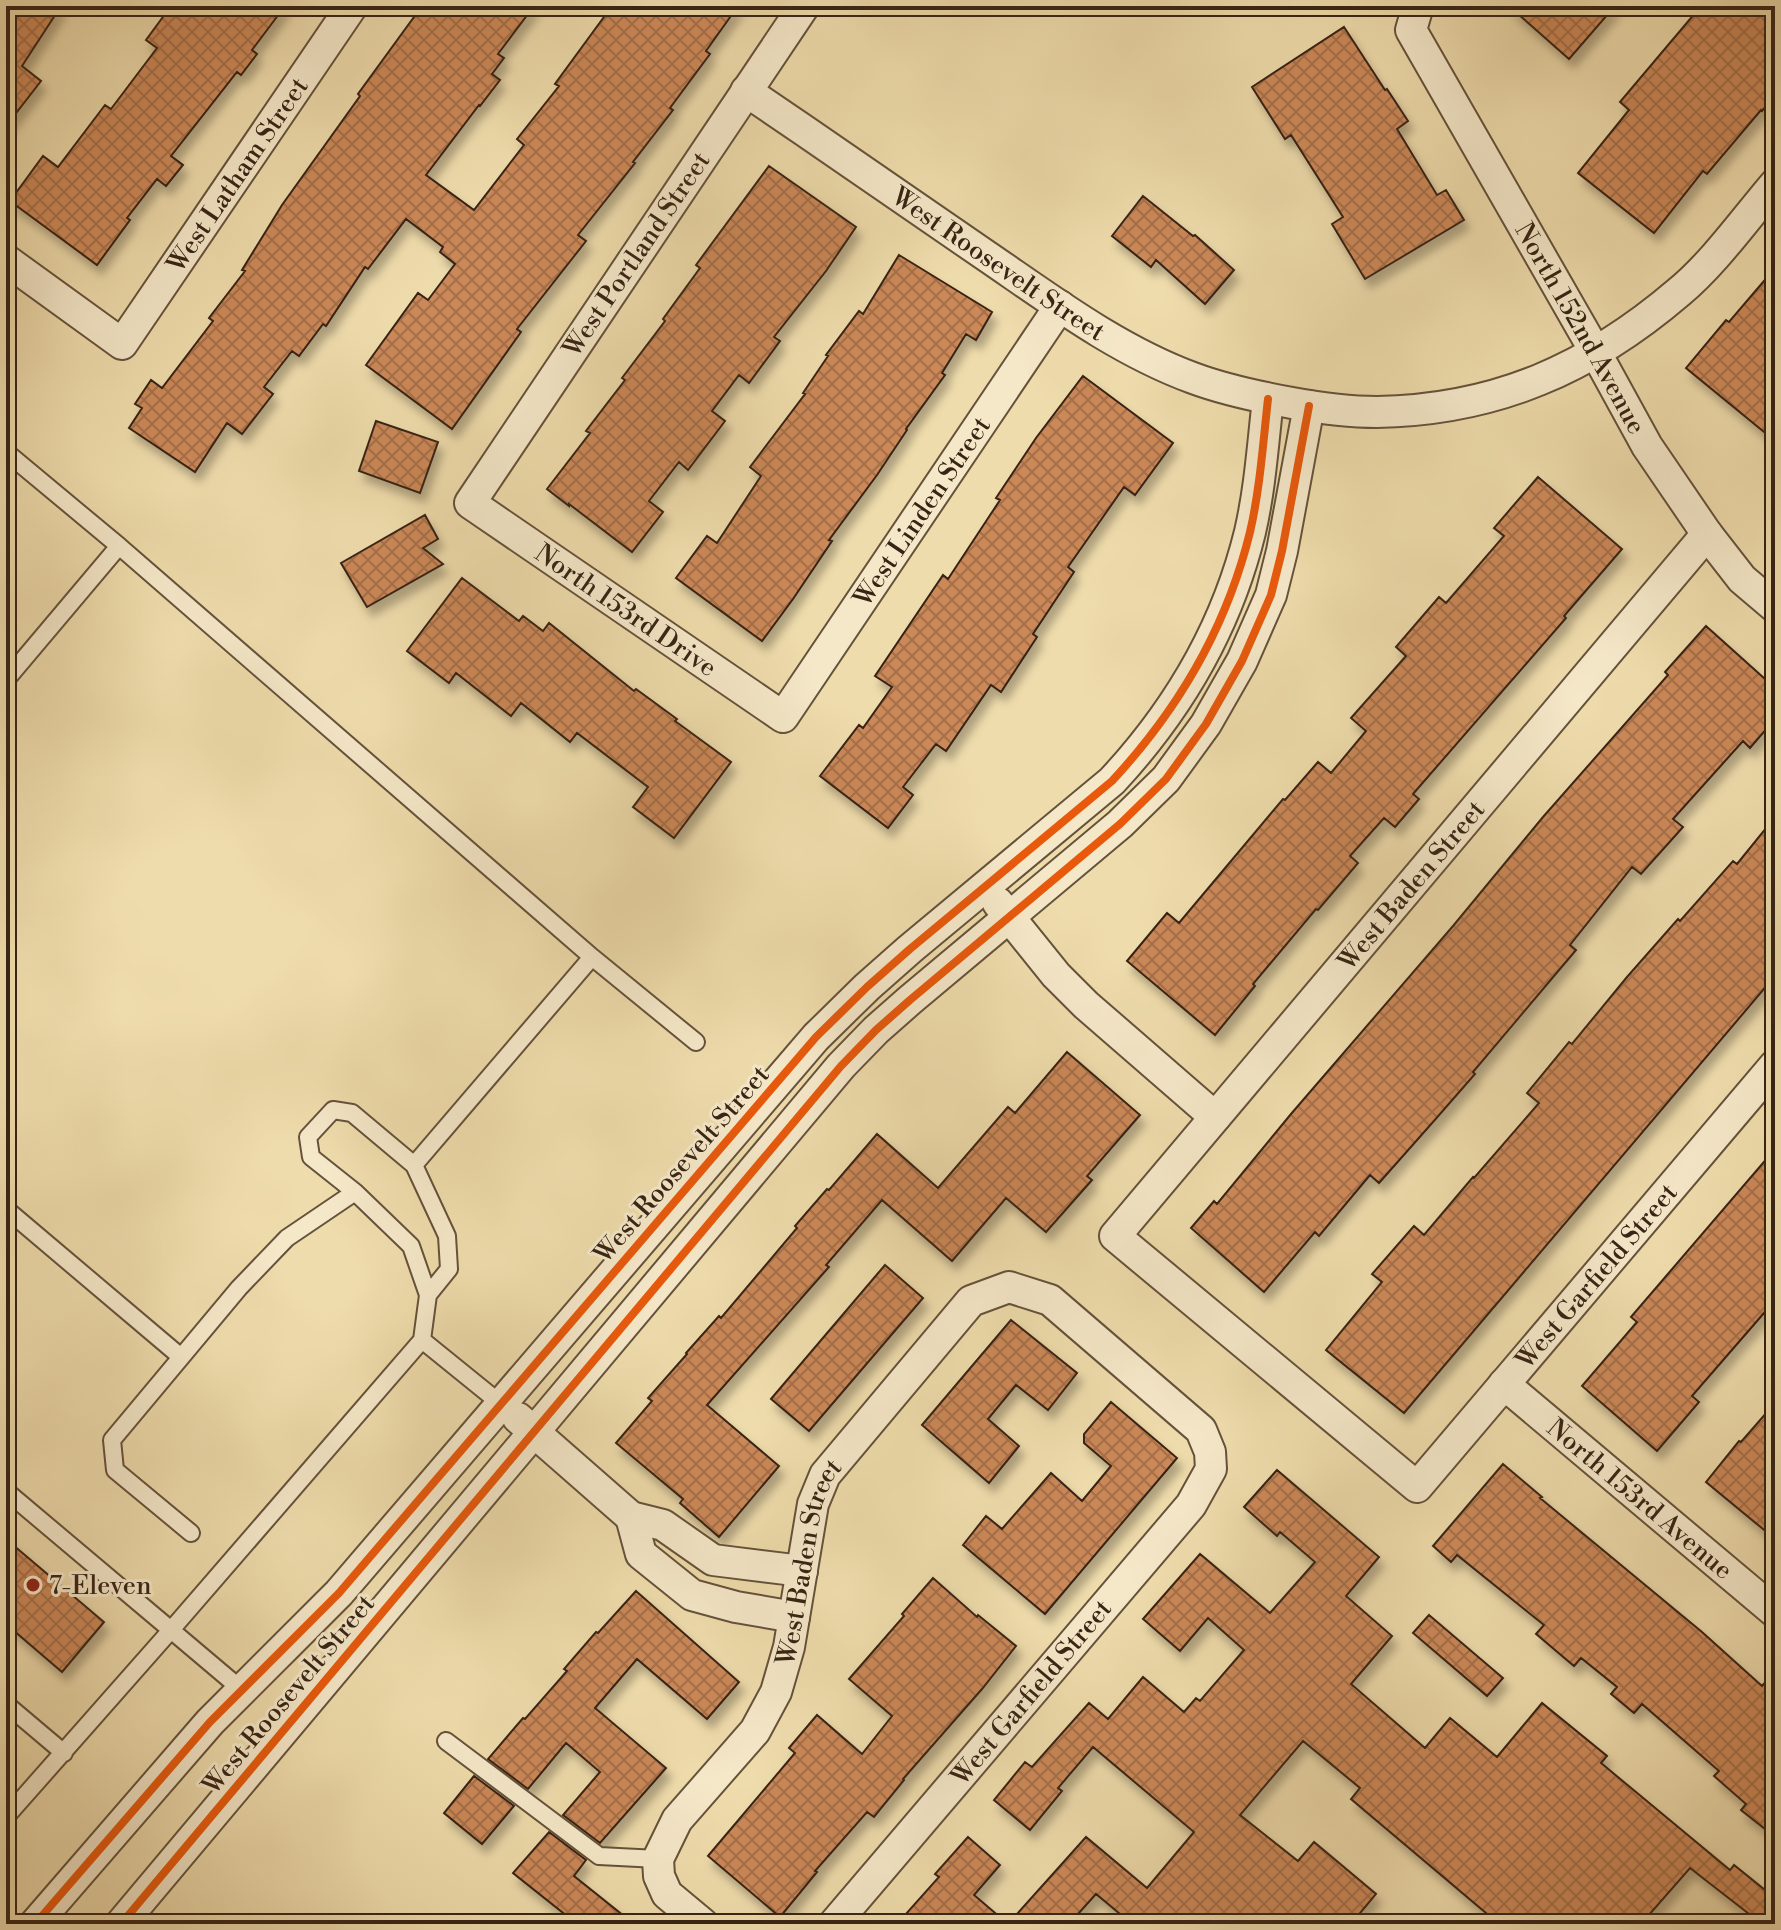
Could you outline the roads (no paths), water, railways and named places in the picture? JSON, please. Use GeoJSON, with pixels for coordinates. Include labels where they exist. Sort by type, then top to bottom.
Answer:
{"type":"FeatureCollection","features":[{"type":"Feature","properties":{"kind":"street","name":"West Latham Street"},"geometry":{"type":"LineString","coordinates":[[6,260],[122,344],[352,6]]}},
{"type":"Feature","properties":{"kind":"street","name":"West Portland Street"},"geometry":{"type":"LineString","coordinates":[[470,503],[804,6]]}},
{"type":"Feature","properties":{"kind":"street","name":"North 152nd Avenue"},"geometry":{"type":"LineString","coordinates":[[1414,18],[1647,446],[1742,579],[1775,607]]}},
{"type":"Feature","properties":{"kind":"street","name":"West Roosevelt Street"},"geometry":{"type":"LineString","coordinates":[[746,91],[1060,306],[1143,356],[1194,378],[1268,399],[1375,412],[1448,406],[1497,395],[1535,382],[1596,353],[1682,291],[1775,184]]}},
{"type":"Feature","properties":{"kind":"street","name":"West Linden Street"},"geometry":{"type":"LineString","coordinates":[[783,717],[1060,306]]}},
{"type":"Feature","properties":{"kind":"street","name":"West Roosevelt Street"},"geometry":{"type":"LineString","coordinates":[[35,1924],[210,1722],[339,1593],[816,1037],[867,987],[1112,781],[1136,755],[1192,675],[1211,640],[1241,564],[1257,493],[1268,399]]}},
{"type":"Feature","properties":{"kind":"street","name":"West Roosevelt Street"},"geometry":{"type":"LineString","coordinates":[[121,1924],[841,1066],[876,1030],[1010,918],[1144,802],[1166,779],[1206,724],[1242,661],[1271,595],[1309,406]]}},
{"type":"Feature","properties":{"kind":"street","name":"North 153rd Drive"},"geometry":{"type":"LineString","coordinates":[[470,503],[783,717]]}},
{"type":"Feature","properties":{"kind":"street","name":"West Baden Street"},"geometry":{"type":"LineString","coordinates":[[1417,1487],[1115,1236],[1707,534]]}},
{"type":"Feature","properties":{"kind":"street"},"geometry":{"type":"LineString","coordinates":[[984,887],[1056,975],[1086,1005],[1215,1117]]}},
{"type":"Feature","properties":{"kind":"street","name":"West Garfield Street"},"geometry":{"type":"LineString","coordinates":[[1417,1487],[1775,1065]]}},
{"type":"Feature","properties":{"kind":"street","name":"West Baden Street"},"geometry":{"type":"LineString","coordinates":[[658,1867],[677,1820],[755,1731],[776,1692],[789,1647],[813,1504],[825,1475],[971,1301],[1009,1287]]}},
{"type":"Feature","properties":{"kind":"street","name":"West Garfield Street"},"geometry":{"type":"LineString","coordinates":[[834,1924],[1191,1505],[1211,1469],[1210,1452],[1201,1430],[1050,1300],[1009,1287]]}},
{"type":"Feature","properties":{"kind":"street","name":"North 153rd Avenue"},"geometry":{"type":"LineString","coordinates":[[1504,1384],[1775,1612]]}},
{"type":"Feature","properties":{"kind":"street"},"geometry":{"type":"LineString","coordinates":[[501,1404],[631,1517],[663,1525],[713,1560],[802,1571]]}},
{"type":"Feature","properties":{"kind":"street"},"geometry":{"type":"LineString","coordinates":[[631,1517],[641,1554],[692,1595],[736,1607],[794,1617]]}},
{"type":"Feature","properties":{"kind":"street"},"geometry":{"type":"LineString","coordinates":[[709,1601],[720,1561]]}},
{"type":"Feature","properties":{"kind":"street"},"geometry":{"type":"LineString","coordinates":[[658,1867],[667,1894],[703,1924]]}},
{"type":"Feature","properties":{"kind":"lane"},"geometry":{"type":"LineString","coordinates":[[6,452],[119,546],[592,957],[696,1042]]}},
{"type":"Feature","properties":{"kind":"lane"},"geometry":{"type":"LineString","coordinates":[[6,680],[119,546]]}},
{"type":"Feature","properties":{"kind":"lane"},"geometry":{"type":"LineString","coordinates":[[414,1165],[592,957]]}},
{"type":"Feature","properties":{"kind":"lane"},"geometry":{"type":"LineString","coordinates":[[6,1817],[422,1340],[428,1295],[411,1246],[355,1192],[311,1157],[308,1137],[333,1110],[352,1113],[414,1165],[447,1236],[449,1269],[428,1295]]}},
{"type":"Feature","properties":{"kind":"lane"},"geometry":{"type":"LineString","coordinates":[[191,1533],[115,1470],[112,1440],[239,1288],[287,1238],[355,1192]]}},
{"type":"Feature","properties":{"kind":"lane"},"geometry":{"type":"LineString","coordinates":[[6,1209],[181,1357]]}},
{"type":"Feature","properties":{"kind":"lane"},"geometry":{"type":"LineString","coordinates":[[422,1340],[501,1404]]}},
{"type":"Feature","properties":{"kind":"lane"},"geometry":{"type":"LineString","coordinates":[[6,1491],[242,1690]]}},
{"type":"Feature","properties":{"kind":"lane"},"geometry":{"type":"LineString","coordinates":[[7,1707],[64,1753]]}},
{"type":"Feature","properties":{"kind":"lane"},"geometry":{"type":"LineString","coordinates":[[446,1741],[599,1856],[658,1867]]}},
{"type":"Feature","properties":{"kind":"place","name":"7-Eleven"},"geometry":{"type":"Point","coordinates":[33,1585]}}]}
